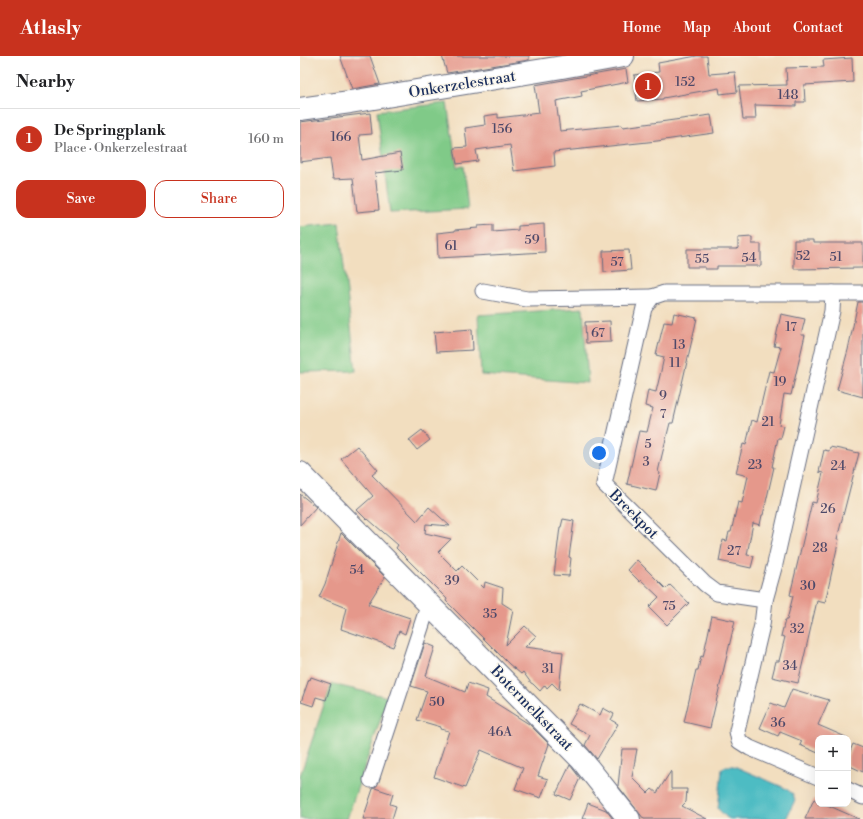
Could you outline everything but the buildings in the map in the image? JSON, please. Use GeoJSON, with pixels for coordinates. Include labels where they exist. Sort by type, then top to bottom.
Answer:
{"type":"FeatureCollection","features":[{"type":"Feature","properties":{"kind":"street","name":"Onkerzelestraat"},"geometry":{"type":"LineString","coordinates":[[300,109],[623,56]]}},
{"type":"Feature","properties":{"kind":"street"},"geometry":{"type":"LineString","coordinates":[[483,291],[527,299],[652,297],[664,293],[863,293]]}},
{"type":"Feature","properties":{"kind":"street"},"geometry":{"type":"LineString","coordinates":[[815,776],[750,748],[739,741],[737,732],[762,625],[765,600],[775,564],[805,435],[832,311],[833,293]]}},
{"type":"Feature","properties":{"kind":"street","name":"Breekpot"},"geometry":{"type":"LineString","coordinates":[[652,297],[644,308],[604,484],[705,584],[717,593],[765,600]]}},
{"type":"Feature","properties":{"kind":"street","name":"Botermelkstraat"},"geometry":{"type":"LineString","coordinates":[[300,473],[581,759],[629,819]]}},
{"type":"Feature","properties":{"kind":"street"},"geometry":{"type":"LineString","coordinates":[[371,780],[429,603]]}},
{"type":"Feature","properties":{"kind":"street"},"geometry":{"type":"LineString","coordinates":[[851,791],[863,796]]}},
{"type":"Feature","properties":{"kind":"green space"},"geometry":{"type":"Polygon","coordinates":[[[447,103],[457,167],[463,166],[468,209],[390,213],[377,111],[447,103]]]}},
{"type":"Feature","properties":{"kind":"green space"},"geometry":{"type":"Polygon","coordinates":[[[339,223],[356,371],[300,372],[300,227],[339,223]]]}},
{"type":"Feature","properties":{"kind":"green space"},"geometry":{"type":"Polygon","coordinates":[[[583,308],[588,383],[481,375],[478,315],[583,308]]]}},
{"type":"Feature","properties":{"kind":"green space"},"geometry":{"type":"Polygon","coordinates":[[[331,684],[388,697],[347,819],[300,819],[300,776],[331,684]]]}},
{"type":"Feature","properties":{"kind":"water"},"geometry":{"type":"Polygon","coordinates":[[[726,766],[734,766],[785,788],[793,794],[795,800],[786,819],[730,819],[726,817],[718,809],[722,769],[726,766]]]}},
{"type":"Feature","properties":{"kind":"place","name":"De Springplank"},"geometry":{"type":"Point","coordinates":[648,86]}}]}
